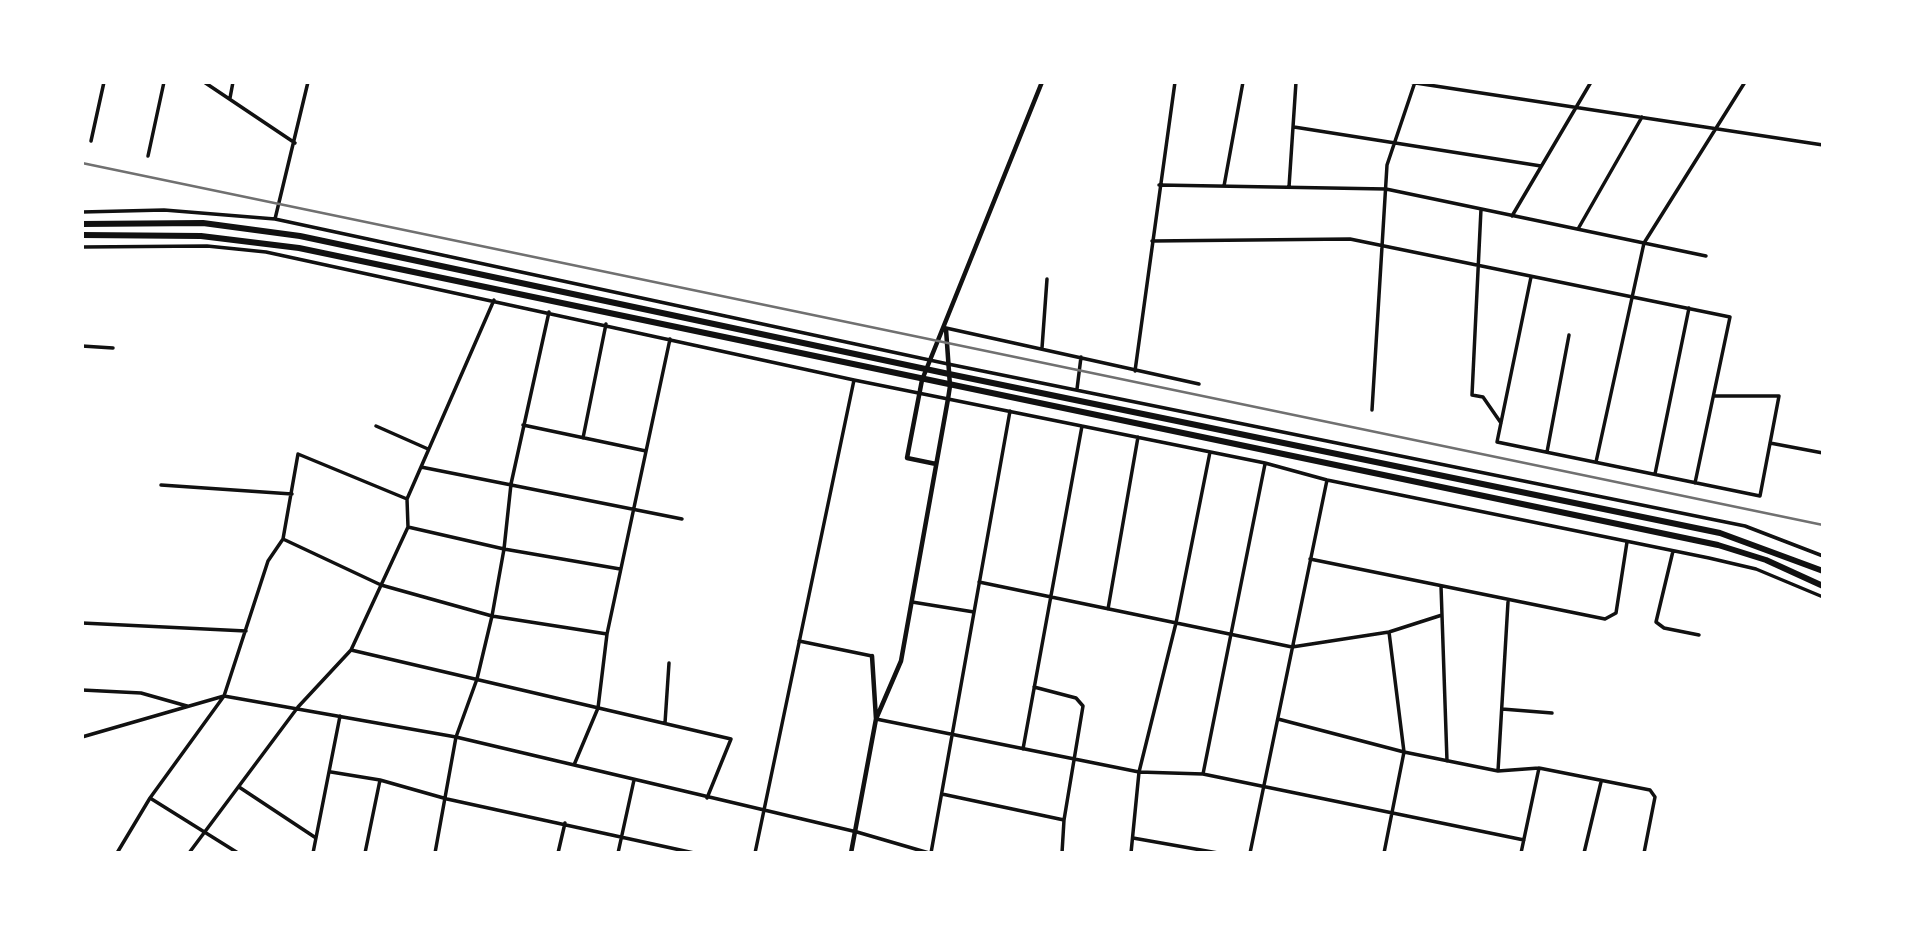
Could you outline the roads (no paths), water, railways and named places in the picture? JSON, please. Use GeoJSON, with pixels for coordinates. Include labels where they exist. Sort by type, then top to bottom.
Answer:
{"type":"FeatureCollection","features":[{"type":"Feature","properties":{"kind":"highway"},"geometry":{"type":"LineString","coordinates":[[82,224],[173,222],[269,230],[1720,533],[1823,571]]}},
{"type":"Feature","properties":{"kind":"highway"},"geometry":{"type":"LineString","coordinates":[[82,235],[172,234],[268,242],[1718,545],[1766,560],[1823,586]]}},
{"type":"Feature","properties":{"kind":"street"},"geometry":{"type":"LineString","coordinates":[[92,141],[104,82]]}},
{"type":"Feature","properties":{"kind":"street"},"geometry":{"type":"LineString","coordinates":[[148,156],[164,82]]}},
{"type":"Feature","properties":{"kind":"street"},"geometry":{"type":"LineString","coordinates":[[204,82],[295,143]]}},
{"type":"Feature","properties":{"kind":"street"},"geometry":{"type":"LineString","coordinates":[[230,98],[233,82]]}},
{"type":"Feature","properties":{"kind":"street"},"geometry":{"type":"LineString","coordinates":[[275,219],[308,82]]}},
{"type":"Feature","properties":{"kind":"street"},"geometry":{"type":"LineString","coordinates":[[936,464],[907,458],[922,380],[946,328],[1042,82]]}},
{"type":"Feature","properties":{"kind":"street"},"geometry":{"type":"LineString","coordinates":[[1135,371],[1175,82]]}},
{"type":"Feature","properties":{"kind":"street"},"geometry":{"type":"LineString","coordinates":[[1224,186],[1243,82]]}},
{"type":"Feature","properties":{"kind":"street"},"geometry":{"type":"LineString","coordinates":[[1289,187],[1296,82]]}},
{"type":"Feature","properties":{"kind":"street"},"geometry":{"type":"LineString","coordinates":[[1409,82],[1823,145]]}},
{"type":"Feature","properties":{"kind":"street"},"geometry":{"type":"LineString","coordinates":[[1512,216],[1591,82]]}},
{"type":"Feature","properties":{"kind":"street"},"geometry":{"type":"LineString","coordinates":[[1596,462],[1644,243],[1718,129],[1745,82]]}},
{"type":"Feature","properties":{"kind":"street"},"geometry":{"type":"LineString","coordinates":[[1372,410],[1387,165],[1415,83]]}},
{"type":"Feature","properties":{"kind":"street"},"geometry":{"type":"LineString","coordinates":[[1578,229],[1642,117]]}},
{"type":"Feature","properties":{"kind":"street"},"geometry":{"type":"LineString","coordinates":[[1294,127],[1541,166]]}},
{"type":"Feature","properties":{"kind":"street"},"geometry":{"type":"LineString","coordinates":[[1159,185],[1386,189],[1706,256]]}},
{"type":"Feature","properties":{"kind":"street"},"geometry":{"type":"LineString","coordinates":[[1481,209],[1472,395],[1483,397],[1501,423]]}},
{"type":"Feature","properties":{"kind":"street"},"geometry":{"type":"LineString","coordinates":[[82,212],[164,210],[275,219],[948,364],[1745,526],[1823,556]]}},
{"type":"Feature","properties":{"kind":"street"},"geometry":{"type":"LineString","coordinates":[[1152,241],[1350,239],[1730,317],[1695,482]]}},
{"type":"Feature","properties":{"kind":"street"},"geometry":{"type":"LineString","coordinates":[[82,247],[195,246],[266,252],[853,380],[1265,463],[1327,480],[1756,569],[1823,597]]}},
{"type":"Feature","properties":{"kind":"street"},"geometry":{"type":"LineString","coordinates":[[1531,276],[1497,442],[1760,496],[1779,396],[1714,396]]}},
{"type":"Feature","properties":{"kind":"street"},"geometry":{"type":"LineString","coordinates":[[1042,348],[1047,279]]}},
{"type":"Feature","properties":{"kind":"street"},"geometry":{"type":"LineString","coordinates":[[189,853],[298,707],[351,650],[408,527],[407,499],[494,300]]}},
{"type":"Feature","properties":{"kind":"street"},"geometry":{"type":"LineString","coordinates":[[1656,474],[1689,308]]}},
{"type":"Feature","properties":{"kind":"street"},"geometry":{"type":"LineString","coordinates":[[435,853],[447,799],[456,737],[477,679],[492,616],[505,549],[511,484],[549,312]]}},
{"type":"Feature","properties":{"kind":"street"},"geometry":{"type":"LineString","coordinates":[[583,438],[606,324]]}},
{"type":"Feature","properties":{"kind":"street"},"geometry":{"type":"LineString","coordinates":[[946,328],[1199,384]]}},
{"type":"Feature","properties":{"kind":"street"},"geometry":{"type":"LineString","coordinates":[[851,853],[877,719],[901,662],[950,386],[946,328]]}},
{"type":"Feature","properties":{"kind":"street"},"geometry":{"type":"LineString","coordinates":[[1547,452],[1569,335]]}},
{"type":"Feature","properties":{"kind":"street"},"geometry":{"type":"LineString","coordinates":[[574,765],[598,708],[607,634],[670,339]]}},
{"type":"Feature","properties":{"kind":"street"},"geometry":{"type":"LineString","coordinates":[[82,346],[113,348]]}},
{"type":"Feature","properties":{"kind":"street"},"geometry":{"type":"LineString","coordinates":[[1077,389],[1081,356]]}},
{"type":"Feature","properties":{"kind":"street"},"geometry":{"type":"LineString","coordinates":[[755,853],[853,380]]}},
{"type":"Feature","properties":{"kind":"street"},"geometry":{"type":"LineString","coordinates":[[82,737],[225,696],[456,737],[857,832],[930,853],[1010,411]]}},
{"type":"Feature","properties":{"kind":"street"},"geometry":{"type":"LineString","coordinates":[[523,425],[646,451]]}},
{"type":"Feature","properties":{"kind":"street"},"geometry":{"type":"LineString","coordinates":[[376,426],[428,449]]}},
{"type":"Feature","properties":{"kind":"street"},"geometry":{"type":"LineString","coordinates":[[1023,749],[1082,426]]}},
{"type":"Feature","properties":{"kind":"street"},"geometry":{"type":"LineString","coordinates":[[1108,609],[1138,437]]}},
{"type":"Feature","properties":{"kind":"street"},"geometry":{"type":"LineString","coordinates":[[1770,443],[1823,453]]}},
{"type":"Feature","properties":{"kind":"street"},"geometry":{"type":"LineString","coordinates":[[1131,853],[1139,772],[1176,623],[1210,452]]}},
{"type":"Feature","properties":{"kind":"street"},"geometry":{"type":"LineString","coordinates":[[117,853],[150,798],[225,696],[268,561],[283,539],[298,454],[407,499]]}},
{"type":"Feature","properties":{"kind":"street"},"geometry":{"type":"LineString","coordinates":[[1203,774],[1265,463]]}},
{"type":"Feature","properties":{"kind":"street"},"geometry":{"type":"LineString","coordinates":[[421,467],[682,519]]}},
{"type":"Feature","properties":{"kind":"street"},"geometry":{"type":"LineString","coordinates":[[1250,853],[1327,480]]}},
{"type":"Feature","properties":{"kind":"street"},"geometry":{"type":"LineString","coordinates":[[160,485],[292,494]]}},
{"type":"Feature","properties":{"kind":"street"},"geometry":{"type":"LineString","coordinates":[[408,527],[505,549],[620,569]]}},
{"type":"Feature","properties":{"kind":"street"},"geometry":{"type":"LineString","coordinates":[[283,539],[380,585],[492,616],[607,634]]}},
{"type":"Feature","properties":{"kind":"street"},"geometry":{"type":"LineString","coordinates":[[1310,559],[1605,619],[1616,613],[1627,542]]}},
{"type":"Feature","properties":{"kind":"street"},"geometry":{"type":"LineString","coordinates":[[1673,551],[1656,622],[1664,628],[1699,635]]}},
{"type":"Feature","properties":{"kind":"street"},"geometry":{"type":"LineString","coordinates":[[979,582],[1292,648],[1389,632],[1442,615]]}},
{"type":"Feature","properties":{"kind":"street"},"geometry":{"type":"LineString","coordinates":[[1441,586],[1447,761]]}},
{"type":"Feature","properties":{"kind":"street"},"geometry":{"type":"LineString","coordinates":[[912,601],[974,612]]}},
{"type":"Feature","properties":{"kind":"street"},"geometry":{"type":"LineString","coordinates":[[1498,771],[1508,601]]}},
{"type":"Feature","properties":{"kind":"street"},"geometry":{"type":"LineString","coordinates":[[82,623],[246,631]]}},
{"type":"Feature","properties":{"kind":"street"},"geometry":{"type":"LineString","coordinates":[[1384,853],[1404,752],[1389,632]]}},
{"type":"Feature","properties":{"kind":"street"},"geometry":{"type":"LineString","coordinates":[[799,641],[872,656],[877,719]]}},
{"type":"Feature","properties":{"kind":"street"},"geometry":{"type":"LineString","coordinates":[[351,650],[730,738],[707,798]]}},
{"type":"Feature","properties":{"kind":"street"},"geometry":{"type":"LineString","coordinates":[[665,723],[669,663]]}},
{"type":"Feature","properties":{"kind":"street"},"geometry":{"type":"LineString","coordinates":[[1034,687],[1081,700],[1083,716],[1064,820],[1062,853]]}},
{"type":"Feature","properties":{"kind":"street"},"geometry":{"type":"LineString","coordinates":[[82,690],[141,693],[189,707]]}},
{"type":"Feature","properties":{"kind":"street"},"geometry":{"type":"LineString","coordinates":[[1502,709],[1552,713]]}},
{"type":"Feature","properties":{"kind":"street"},"geometry":{"type":"LineString","coordinates":[[313,853],[340,716]]}},
{"type":"Feature","properties":{"kind":"street"},"geometry":{"type":"LineString","coordinates":[[877,719],[1139,772],[1203,774],[1524,840]]}},
{"type":"Feature","properties":{"kind":"street"},"geometry":{"type":"LineString","coordinates":[[1278,719],[1404,752],[1498,771],[1539,768],[1650,790],[1654,793],[1644,853]]}},
{"type":"Feature","properties":{"kind":"street"},"geometry":{"type":"LineString","coordinates":[[1521,853],[1539,768]]}},
{"type":"Feature","properties":{"kind":"street"},"geometry":{"type":"LineString","coordinates":[[331,772],[380,780],[447,799],[694,853]]}},
{"type":"Feature","properties":{"kind":"street"},"geometry":{"type":"LineString","coordinates":[[365,853],[380,780]]}},
{"type":"Feature","properties":{"kind":"street"},"geometry":{"type":"LineString","coordinates":[[618,853],[634,780]]}},
{"type":"Feature","properties":{"kind":"street"},"geometry":{"type":"LineString","coordinates":[[1584,853],[1601,782]]}},
{"type":"Feature","properties":{"kind":"street"},"geometry":{"type":"LineString","coordinates":[[239,787],[316,838]]}},
{"type":"Feature","properties":{"kind":"street"},"geometry":{"type":"LineString","coordinates":[[942,794],[1064,820]]}},
{"type":"Feature","properties":{"kind":"street"},"geometry":{"type":"LineString","coordinates":[[150,798],[238,853]]}},
{"type":"Feature","properties":{"kind":"street"},"geometry":{"type":"LineString","coordinates":[[558,853],[565,823]]}},
{"type":"Feature","properties":{"kind":"street"},"geometry":{"type":"LineString","coordinates":[[1133,838],[1217,853]]}},
{"type":"Feature","properties":{"kind":"railway"},"geometry":{"type":"LineString","coordinates":[[82,163],[1823,525]]}}]}
